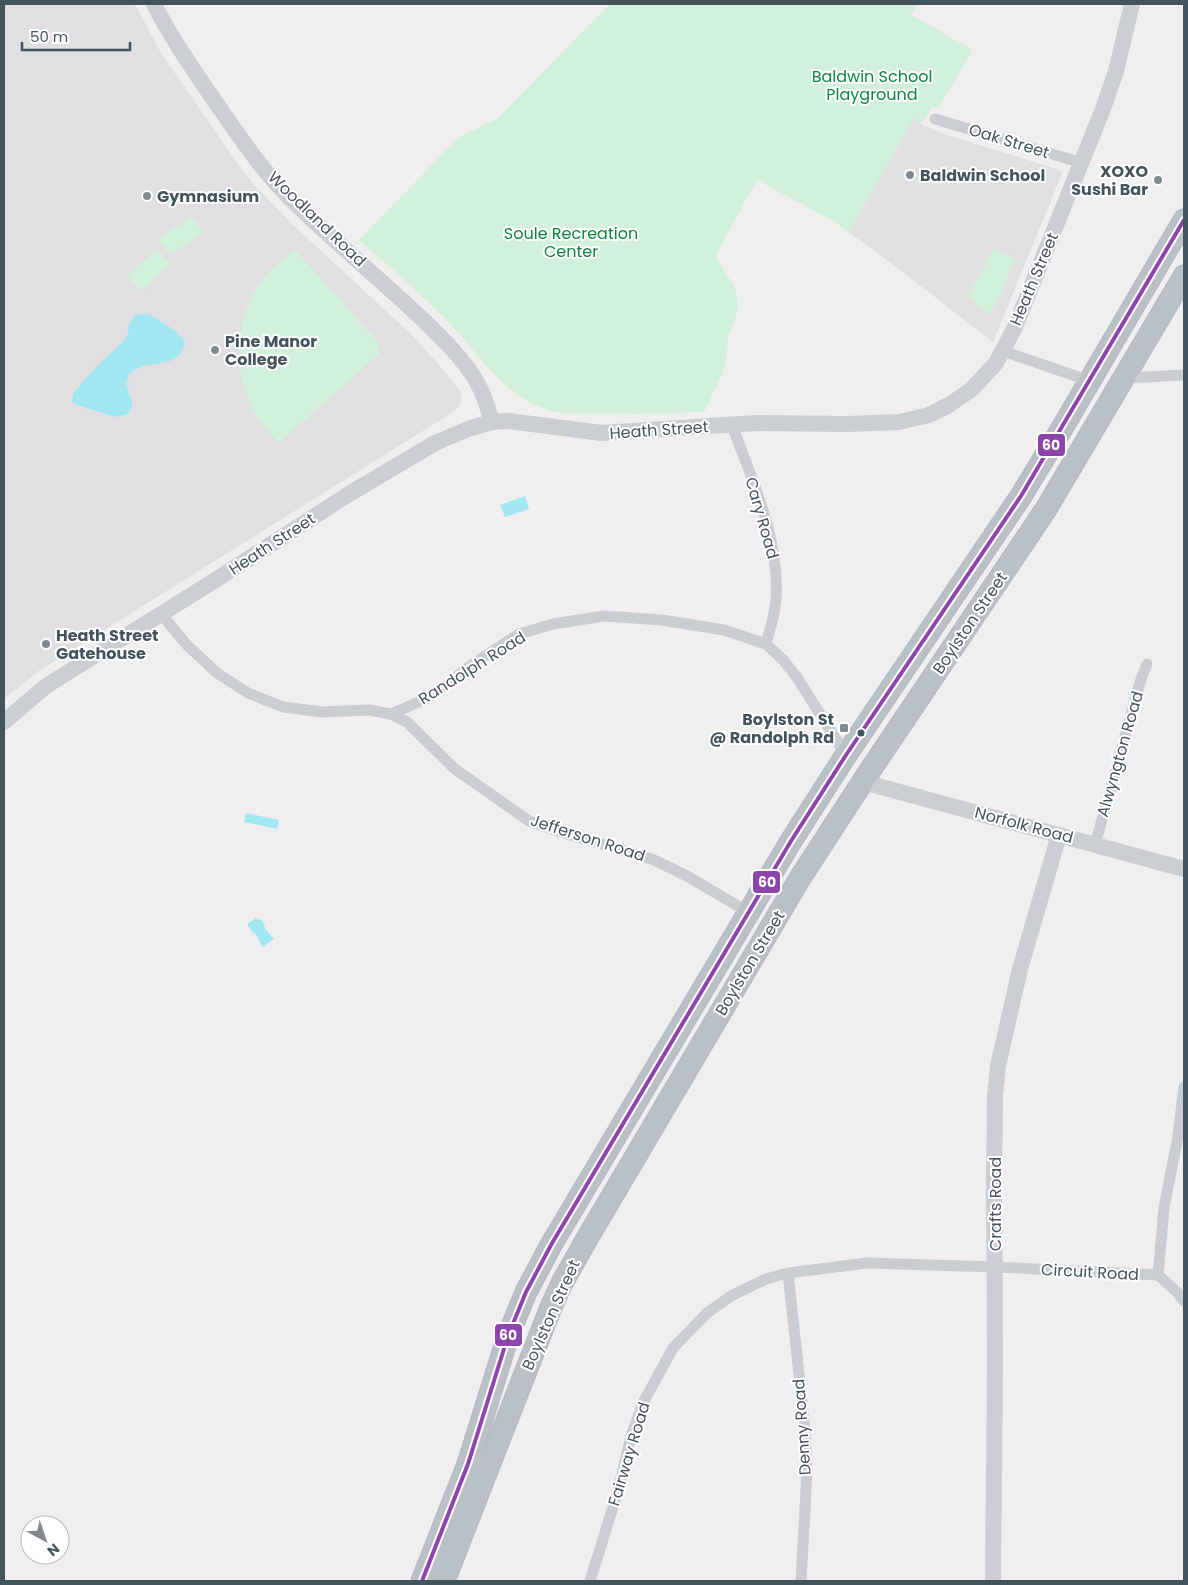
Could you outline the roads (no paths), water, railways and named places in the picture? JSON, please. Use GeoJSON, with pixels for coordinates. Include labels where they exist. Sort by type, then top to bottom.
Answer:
{"type":"FeatureCollection","features":[{"type":"Feature","properties":{"kind":"highway","name":"Boylston Street"},"geometry":{"type":"LineString","coordinates":[[422,1581],[468,1464],[506,1342],[534,1276],[568,1214],[805,818],[1006,519],[1090,381],[1184,220]]}},
{"type":"Feature","properties":{"kind":"highway","name":"Boylston Street"},"geometry":{"type":"LineString","coordinates":[[444,1581],[535,1346],[562,1283],[800,878],[1046,509],[1184,276]]}},
{"type":"Feature","properties":{"kind":"street","name":"Woodland Road"},"geometry":{"type":"LineString","coordinates":[[154,4],[175,42],[229,122],[275,181],[300,208],[441,337],[478,384],[492,422]]}},
{"type":"Feature","properties":{"kind":"street","name":"Heath Street"},"geometry":{"type":"LineString","coordinates":[[4,722],[46,686],[218,579],[349,494],[414,455],[468,429],[492,422],[521,422],[602,433],[732,425],[797,423],[882,424],[916,419],[949,405],[972,389],[989,372],[1003,351],[1103,109],[1116,71],[1132,4]]}},
{"type":"Feature","properties":{"kind":"street","name":"Oak Street"},"geometry":{"type":"LineString","coordinates":[[935,119],[1082,163]]}},
{"type":"Feature","properties":{"kind":"street"},"geometry":{"type":"LineString","coordinates":[[1003,351],[1090,381]]}},
{"type":"Feature","properties":{"kind":"street"},"geometry":{"type":"LineString","coordinates":[[1124,378],[1184,375]]}},
{"type":"Feature","properties":{"kind":"street","name":"Cary Road"},"geometry":{"type":"LineString","coordinates":[[732,425],[770,533],[776,565],[776,598],[773,620],[766,644]]}},
{"type":"Feature","properties":{"kind":"street"},"geometry":{"type":"LineString","coordinates":[[161,614],[187,645],[211,667],[248,693],[283,708],[322,712],[369,710],[390,714]]}},
{"type":"Feature","properties":{"kind":"street","name":"Randolph Road"},"geometry":{"type":"LineString","coordinates":[[390,714],[428,698],[482,658],[520,634],[553,624],[604,616],[662,620],[724,630],[766,644],[796,676],[846,755]]}},
{"type":"Feature","properties":{"kind":"street","name":"Alwyngton Road"},"geometry":{"type":"LineString","coordinates":[[1095,845],[1141,679],[1147,664]]}},
{"type":"Feature","properties":{"kind":"street","name":"Jefferson Road"},"geometry":{"type":"LineString","coordinates":[[390,714],[407,722],[455,769],[529,821],[654,860],[688,876],[748,912]]}},
{"type":"Feature","properties":{"kind":"street","name":"Norfolk Road"},"geometry":{"type":"LineString","coordinates":[[863,782],[1184,869]]}},
{"type":"Feature","properties":{"kind":"street","name":"Crafts Road"},"geometry":{"type":"LineString","coordinates":[[993,1581],[996,1267],[995,1105],[998,1066],[1020,970],[1059,835]]}},
{"type":"Feature","properties":{"kind":"street","name":"Circuit Road"},"geometry":{"type":"LineString","coordinates":[[996,1267],[1158,1275],[1164,1208],[1181,1136],[1184,1087]]}},
{"type":"Feature","properties":{"kind":"street","name":"Fairway Road"},"geometry":{"type":"LineString","coordinates":[[590,1581],[618,1491],[631,1436],[647,1394],[673,1348],[707,1314],[731,1296],[766,1279],[788,1273],[867,1263],[996,1267]]}},
{"type":"Feature","properties":{"kind":"street","name":"Denny Road"},"geometry":{"type":"LineString","coordinates":[[788,1273],[805,1430],[807,1472],[801,1581]]}},
{"type":"Feature","properties":{"kind":"street"},"geometry":{"type":"LineString","coordinates":[[1158,1275],[1184,1301]]}},
{"type":"Feature","properties":{"kind":"water"},"geometry":{"type":"Polygon","coordinates":[[[149,314],[174,330],[185,341],[183,349],[175,359],[141,367],[129,374],[126,383],[133,405],[128,414],[116,417],[77,405],[72,401],[74,392],[86,378],[121,344],[128,334],[129,324],[135,315],[149,314]]]}},
{"type":"Feature","properties":{"kind":"water"},"geometry":{"type":"Polygon","coordinates":[[[525,496],[529,509],[505,517],[500,505],[525,496]]]}},
{"type":"Feature","properties":{"kind":"water"},"geometry":{"type":"Polygon","coordinates":[[[246,813],[279,820],[277,829],[244,822],[246,813]]]}},
{"type":"Feature","properties":{"kind":"water"},"geometry":{"type":"Polygon","coordinates":[[[256,918],[258,920],[261,919],[264,927],[274,939],[262,947],[255,933],[247,924],[256,918]]]}},
{"type":"Feature","properties":{"kind":"place","name":"Baldwin School"},"geometry":{"type":"Point","coordinates":[910,175]}},
{"type":"Feature","properties":{"kind":"place","name":"XOXO Sushi Bar"},"geometry":{"type":"Point","coordinates":[1158,180]}},
{"type":"Feature","properties":{"kind":"place","name":"Gymnasium"},"geometry":{"type":"Point","coordinates":[147,196]}},
{"type":"Feature","properties":{"kind":"place","name":"Pine Manor College"},"geometry":{"type":"Point","coordinates":[215,350]}},
{"type":"Feature","properties":{"kind":"place","name":"Heath Street Gatehouse"},"geometry":{"type":"Point","coordinates":[46,644]}},
{"type":"Feature","properties":{"kind":"place","name":"Boylston St @ Randolph Rd"},"geometry":{"type":"Point","coordinates":[844,728]}},
{"type":"Feature","properties":{"kind":"park label","name":"Baldwin School Playground"},"geometry":{"type":"Point","coordinates":[872,85]}},
{"type":"Feature","properties":{"kind":"park label","name":"Soule Recreation Center"},"geometry":{"type":"Point","coordinates":[571,242]}}]}
